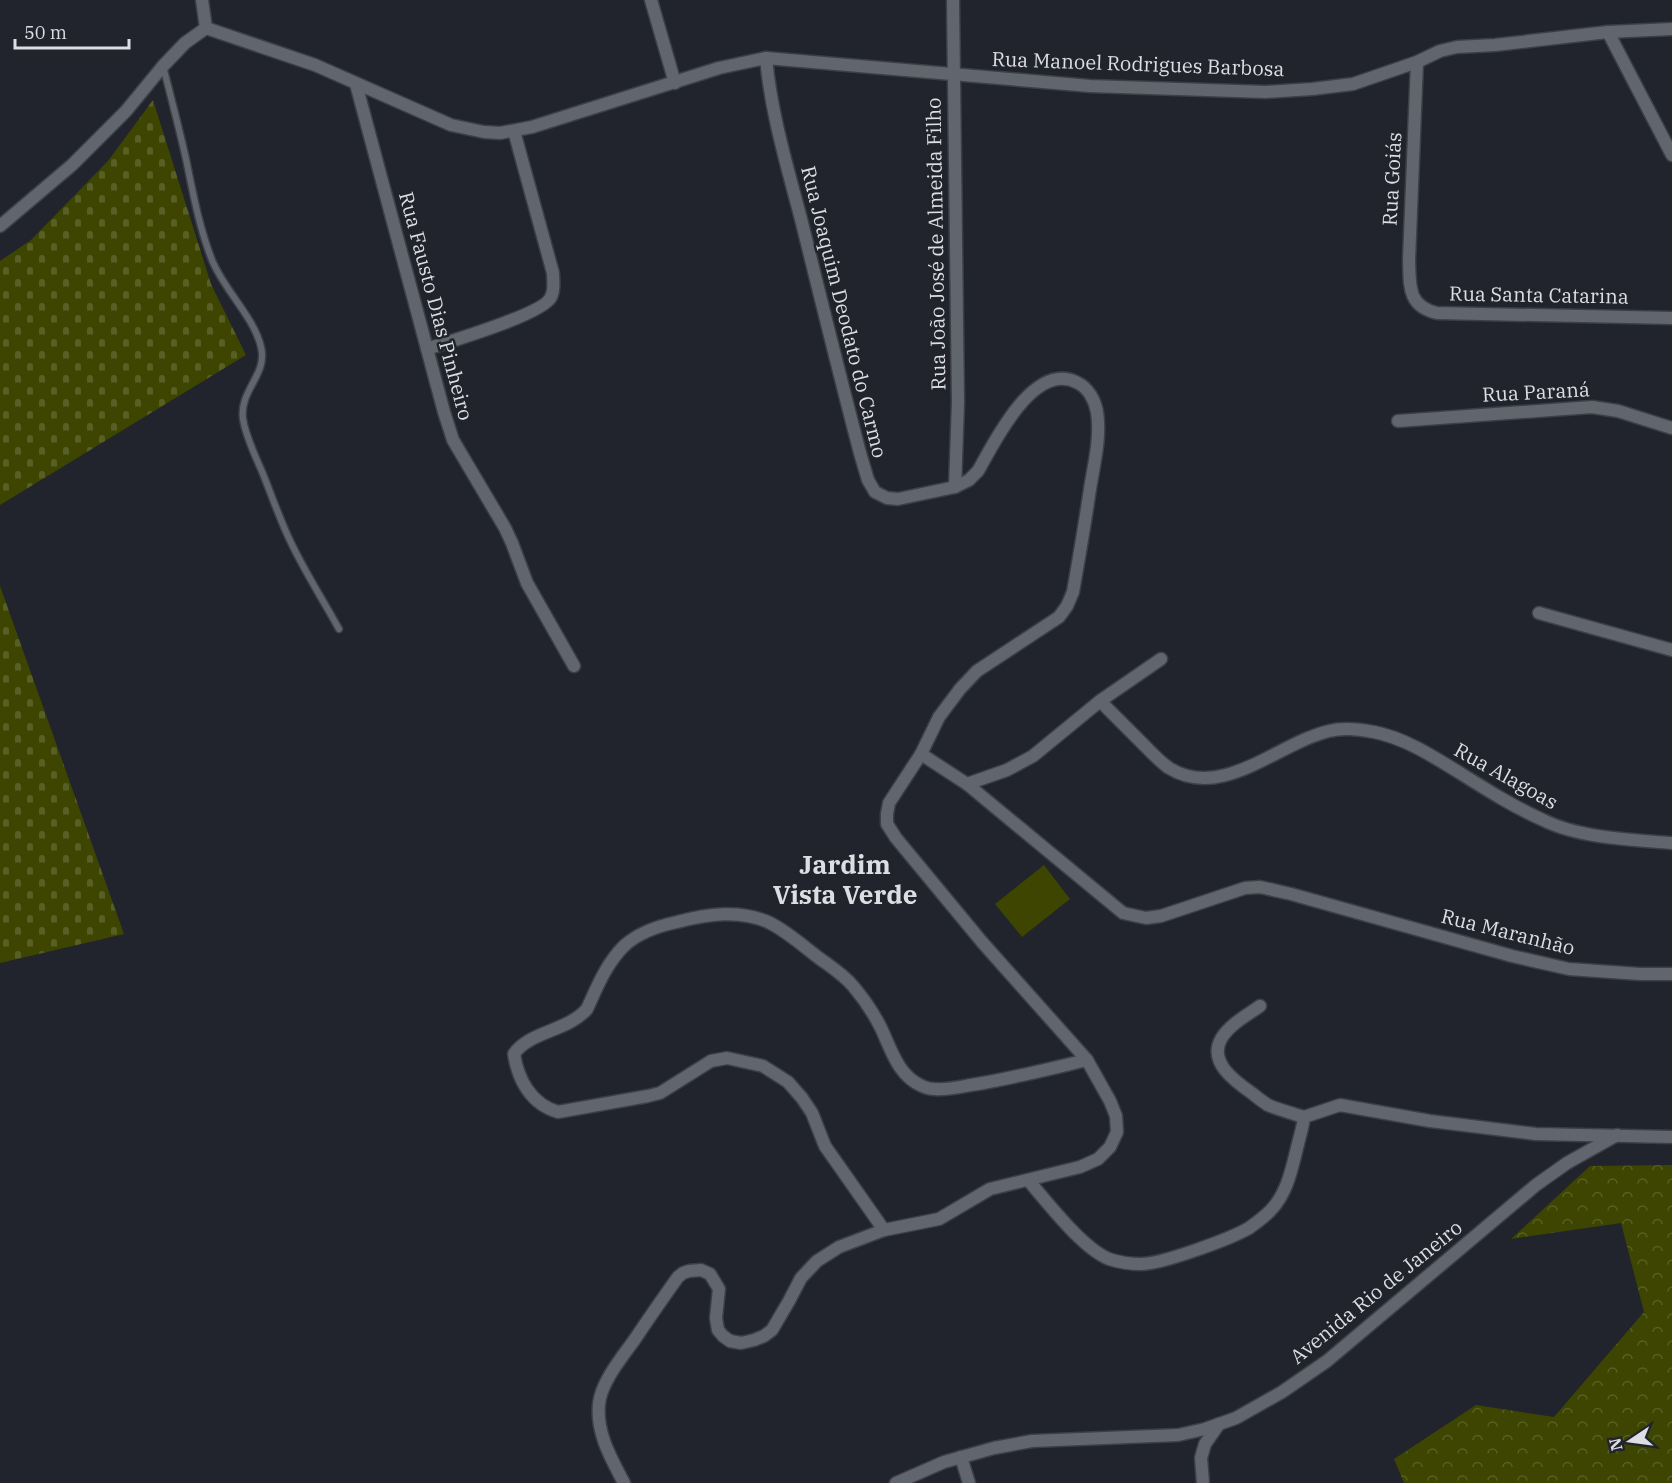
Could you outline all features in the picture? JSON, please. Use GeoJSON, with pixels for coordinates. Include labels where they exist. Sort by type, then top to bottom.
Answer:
{"type":"FeatureCollection","features":[{"type":"Feature","properties":{"kind":"street"},"geometry":{"type":"LineString","coordinates":[[0,226],[72,165],[126,111],[185,43],[206,28],[202,0]]}},
{"type":"Feature","properties":{"kind":"street"},"geometry":{"type":"LineString","coordinates":[[651,0],[675,82]]}},
{"type":"Feature","properties":{"kind":"street","name":"Rua João José de Almeida Filho"},"geometry":{"type":"LineString","coordinates":[[953,0],[958,403],[955,487]]}},
{"type":"Feature","properties":{"kind":"street","name":"Rua Manoel Rodrigues Barbosa"},"geometry":{"type":"LineString","coordinates":[[206,28],[315,65],[451,125],[500,133],[532,127],[719,68],[766,58],[1090,86],[1266,92],[1353,84],[1417,62],[1440,51],[1457,47],[1608,32],[1672,29]]}},
{"type":"Feature","properties":{"kind":"street"},"geometry":{"type":"LineString","coordinates":[[1608,32],[1672,155]]}},
{"type":"Feature","properties":{"kind":"street","name":"Rua Joaquim Deodato do Carmo"},"geometry":{"type":"LineString","coordinates":[[766,58],[775,116],[868,480],[875,492],[887,498],[898,499],[955,487]]}},
{"type":"Feature","properties":{"kind":"street","name":"Rua Goiás"},"geometry":{"type":"LineString","coordinates":[[1412,297],[1409,241],[1417,62]]}},
{"type":"Feature","properties":{"kind":"street","name":"Rua Fausto Dias Pinheiro"},"geometry":{"type":"LineString","coordinates":[[356,84],[453,440],[505,528],[527,584],[574,666]]}},
{"type":"Feature","properties":{"kind":"street"},"geometry":{"type":"LineString","coordinates":[[427,349],[519,317],[541,307],[551,298],[554,287],[553,273],[514,131]]}},
{"type":"Feature","properties":{"kind":"street","name":"Rua Santa Catarina"},"geometry":{"type":"LineString","coordinates":[[1412,297],[1427,311],[1437,313],[1672,318]]}},
{"type":"Feature","properties":{"kind":"street"},"geometry":{"type":"LineString","coordinates":[[624,1483],[602,1436],[599,1402],[603,1389],[620,1361],[683,1273],[702,1270],[710,1274],[719,1289],[716,1318],[718,1329],[723,1336],[730,1341],[741,1343],[754,1340],[772,1330],[801,1278],[816,1261],[839,1247],[884,1230],[939,1219],[990,1189],[1080,1167],[1098,1159],[1110,1147],[1117,1132],[1116,1116],[1110,1101],[1087,1060],[982,942],[896,838],[887,824],[886,814],[889,803],[921,754],[939,717],[960,689],[977,670],[1059,617],[1070,599],[1097,444],[1097,412],[1084,386],[1073,380],[1058,379],[1044,384],[1028,395],[1000,433],[978,471],[969,480],[955,487]]}},
{"type":"Feature","properties":{"kind":"street","name":"Rua Paraná"},"geometry":{"type":"LineString","coordinates":[[1398,420],[1592,407],[1618,411],[1672,428]]}},
{"type":"Feature","properties":{"kind":"street"},"geometry":{"type":"LineString","coordinates":[[1539,613],[1672,650]]}},
{"type":"Feature","properties":{"kind":"street"},"geometry":{"type":"LineString","coordinates":[[967,784],[1007,770],[1033,756],[1100,701],[1161,659]]}},
{"type":"Feature","properties":{"kind":"street","name":"Rua Alagoas"},"geometry":{"type":"LineString","coordinates":[[1100,701],[1167,766],[1180,774],[1200,779],[1237,772],[1329,731],[1346,728],[1362,730],[1377,733],[1419,750],[1545,822],[1569,830],[1592,834],[1672,843]]}},
{"type":"Feature","properties":{"kind":"street","name":"Rua Maranhão"},"geometry":{"type":"LineString","coordinates":[[921,754],[967,784],[1123,913],[1146,918],[1161,916],[1245,888],[1260,887],[1512,956],[1569,969],[1672,974]]}},
{"type":"Feature","properties":{"kind":"street"},"geometry":{"type":"LineString","coordinates":[[884,1230],[825,1146],[812,1113],[802,1098],[788,1082],[763,1066],[740,1060],[719,1059],[711,1061],[660,1093],[558,1112],[549,1109],[527,1091],[516,1068],[514,1054],[527,1042],[582,1015],[610,962],[625,945],[643,933],[692,918],[727,914],[750,916],[772,924],[853,986],[880,1027],[894,1059],[908,1077],[921,1086],[934,1089],[952,1088],[1087,1060]]}},
{"type":"Feature","properties":{"kind":"street"},"geometry":{"type":"LineString","coordinates":[[1028,1180],[1083,1242],[1110,1259],[1142,1264],[1161,1261],[1250,1227],[1271,1210],[1284,1190],[1291,1173],[1304,1117],[1267,1104],[1233,1079],[1220,1063],[1218,1048],[1221,1039],[1232,1027],[1260,1006]]}},
{"type":"Feature","properties":{"kind":"street","name":"Avenida Rio de Janeiro"},"geometry":{"type":"LineString","coordinates":[[1304,1117],[1340,1105],[1430,1121],[1536,1134],[1672,1137]]}},
{"type":"Feature","properties":{"kind":"street","name":"Avenida Rio de Janeiro"},"geometry":{"type":"LineString","coordinates":[[896,1483],[944,1462],[994,1448],[1032,1441],[1178,1435],[1205,1429],[1236,1418],[1327,1361],[1536,1185],[1567,1163],[1617,1136]]}},
{"type":"Feature","properties":{"kind":"street"},"geometry":{"type":"LineString","coordinates":[[1203,1483],[1201,1458],[1205,1444],[1220,1424]]}},
{"type":"Feature","properties":{"kind":"street"},"geometry":{"type":"LineString","coordinates":[[961,1457],[969,1483]]}},
{"type":"Feature","properties":{"kind":"lane"},"geometry":{"type":"LineString","coordinates":[[163,66],[199,221],[213,262],[227,289],[253,327],[261,345],[263,360],[243,405],[243,420],[287,535],[339,630]]}},
{"type":"Feature","properties":{"kind":"green space"},"geometry":{"type":"Polygon","coordinates":[[[153,100],[211,284],[246,355],[0,505],[0,261],[31,240],[108,161],[153,100]]]}},
{"type":"Feature","properties":{"kind":"green space"},"geometry":{"type":"Polygon","coordinates":[[[0,586],[124,934],[0,963],[0,586]]]}},
{"type":"Feature","properties":{"kind":"green space"},"geometry":{"type":"Polygon","coordinates":[[[1044,865],[1070,899],[1022,937],[995,904],[1044,865]]]}},
{"type":"Feature","properties":{"kind":"green space"},"geometry":{"type":"Polygon","coordinates":[[[1672,1165],[1672,1483],[1404,1483],[1394,1459],[1476,1405],[1554,1417],[1644,1312],[1621,1223],[1511,1239],[1590,1166],[1672,1165]]]}},
{"type":"Feature","properties":{"kind":"district","name":"Jardim Vista Verde"},"geometry":{"type":"Point","coordinates":[845,880]}}]}
